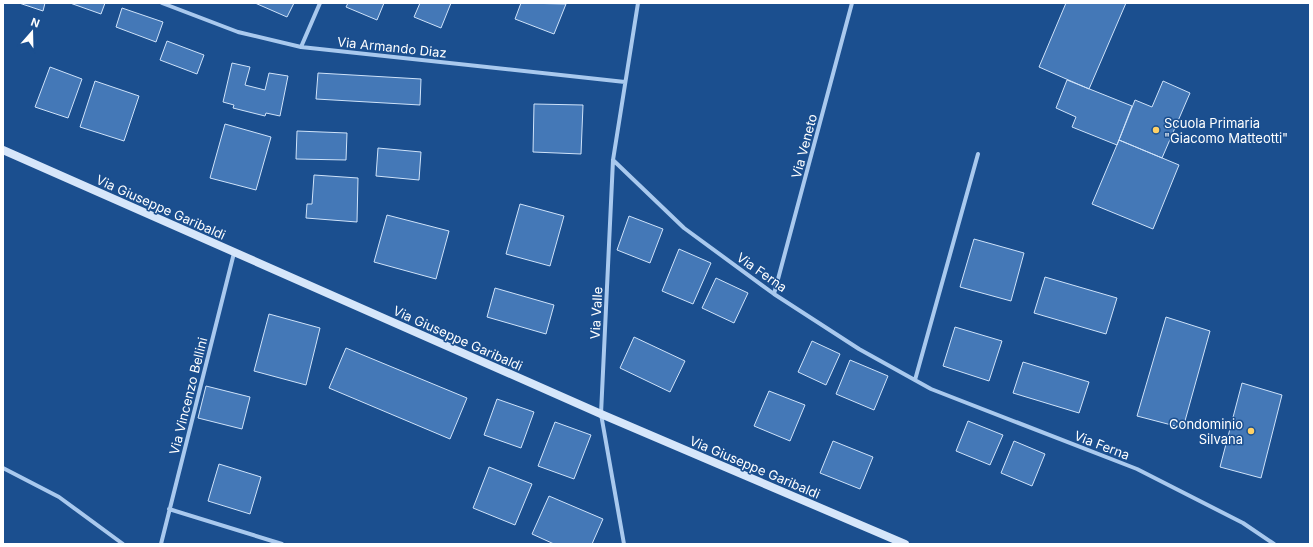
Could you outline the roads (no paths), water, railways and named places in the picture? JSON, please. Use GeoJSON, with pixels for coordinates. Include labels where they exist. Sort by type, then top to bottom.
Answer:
{"type":"FeatureCollection","features":[{"type":"Feature","properties":{"kind":"street","name":"Via Armando Diaz"},"geometry":{"type":"LineString","coordinates":[[162,3],[238,32],[300,47],[625,82]]}},
{"type":"Feature","properties":{"kind":"street"},"geometry":{"type":"LineString","coordinates":[[300,47],[320,3]]}},
{"type":"Feature","properties":{"kind":"street","name":"Via Valle"},"geometry":{"type":"LineString","coordinates":[[624,544],[601,414],[613,160],[638,3]]}},
{"type":"Feature","properties":{"kind":"street","name":"Via Veneto"},"geometry":{"type":"LineString","coordinates":[[774,294],[852,3]]}},
{"type":"Feature","properties":{"kind":"street","name":"Via Giuseppe Garibaldi"},"geometry":{"type":"LineString","coordinates":[[3,150],[601,414],[905,544]]}},
{"type":"Feature","properties":{"kind":"street"},"geometry":{"type":"LineString","coordinates":[[915,380],[978,154]]}},
{"type":"Feature","properties":{"kind":"street","name":"Via Ferna"},"geometry":{"type":"LineString","coordinates":[[613,160],[684,228],[774,294],[859,349],[932,389],[1137,469],[1243,523],[1274,544]]}},
{"type":"Feature","properties":{"kind":"street","name":"Via Vincenzo Bellini"},"geometry":{"type":"LineString","coordinates":[[161,544],[234,253]]}},
{"type":"Feature","properties":{"kind":"street"},"geometry":{"type":"LineString","coordinates":[[3,468],[59,497],[123,544]]}},
{"type":"Feature","properties":{"kind":"street"},"geometry":{"type":"LineString","coordinates":[[169,509],[282,544]]}},
{"type":"Feature","properties":{"kind":"place","name":"Scuola Primaria \"Giacomo Matteotti\""},"geometry":{"type":"Point","coordinates":[1156,130]}},
{"type":"Feature","properties":{"kind":"place","name":"Condominio Silvana"},"geometry":{"type":"Point","coordinates":[1251,431]}}]}
